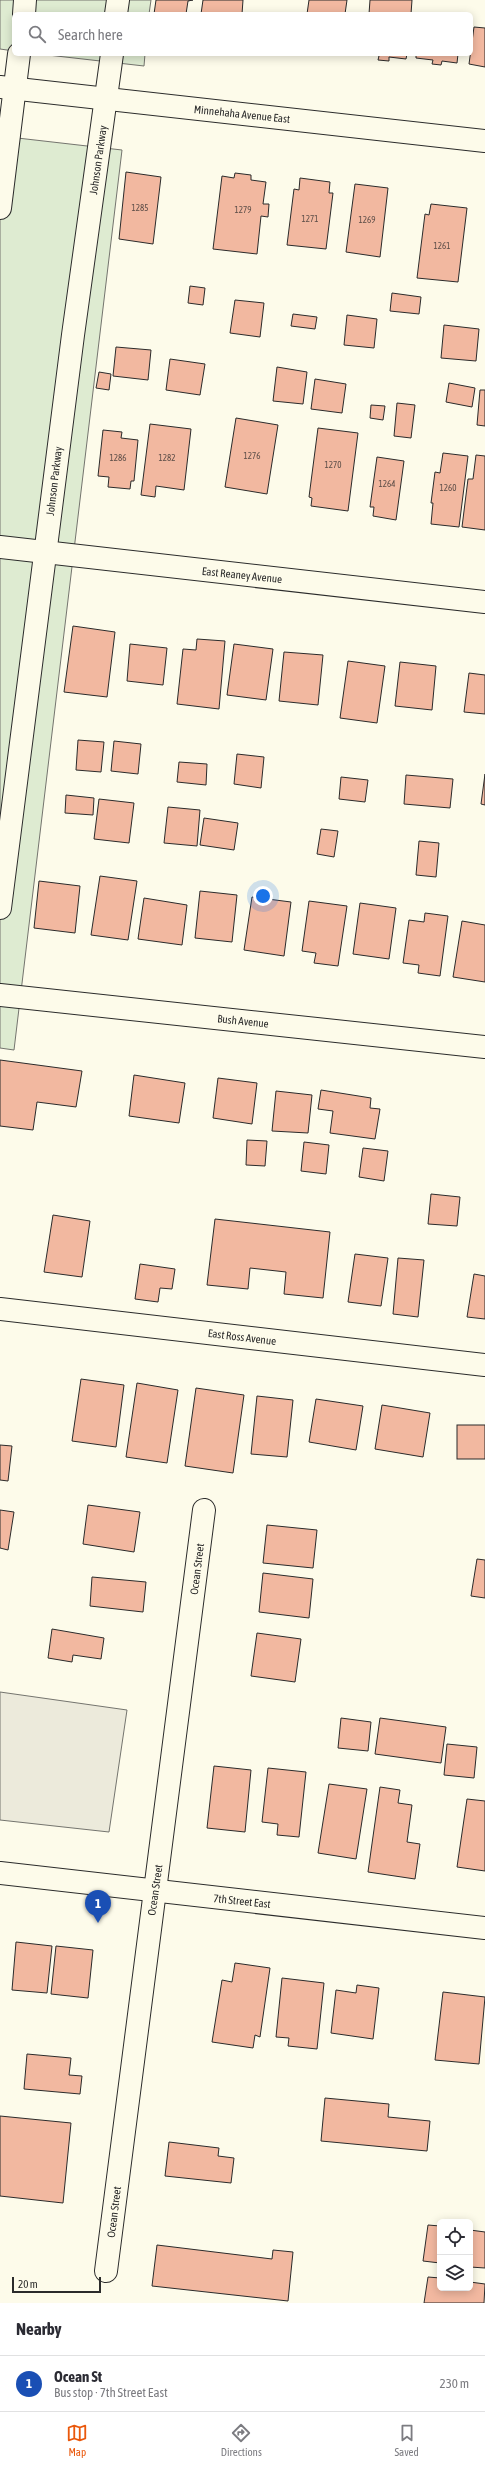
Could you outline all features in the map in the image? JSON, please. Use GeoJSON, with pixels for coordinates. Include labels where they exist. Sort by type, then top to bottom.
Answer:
{"type":"FeatureCollection","features":[{"type":"Feature","properties":{"kind":"street"},"geometry":{"type":"LineString","coordinates":[[24,12],[25,0]]}},
{"type":"Feature","properties":{"kind":"street"},"geometry":{"type":"LineString","coordinates":[[116,12],[118,0]]}},
{"type":"Feature","properties":{"kind":"street"},"geometry":{"type":"LineString","coordinates":[[0,208],[8,87],[18,56]]}},
{"type":"Feature","properties":{"kind":"street","name":"Johnson Parkway"},"geometry":{"type":"LineString","coordinates":[[0,908],[73,335],[112,56]]}},
{"type":"Feature","properties":{"kind":"street","name":"Minnehaha Avenue East"},"geometry":{"type":"LineString","coordinates":[[8,87],[485,141]]}},
{"type":"Feature","properties":{"kind":"street","name":"East Reaney Avenue"},"geometry":{"type":"LineString","coordinates":[[0,547],[46,554],[485,602]]}},
{"type":"Feature","properties":{"kind":"street","name":"Bush Avenue"},"geometry":{"type":"LineString","coordinates":[[0,995],[485,1047]]}},
{"type":"Feature","properties":{"kind":"street","name":"East Ross Avenue"},"geometry":{"type":"LineString","coordinates":[[0,1309],[485,1365]]}},
{"type":"Feature","properties":{"kind":"street","name":"Ocean Street"},"geometry":{"type":"LineString","coordinates":[[106,2271],[204,1510]]}},
{"type":"Feature","properties":{"kind":"street","name":"7th Street East"},"geometry":{"type":"LineString","coordinates":[[0,1874],[485,1928]]}},
{"type":"Feature","properties":{"kind":"green space"},"geometry":{"type":"Polygon","coordinates":[[[0,0],[151,0],[149,12],[12,12],[12,51],[0,49],[0,0]]]}},
{"type":"Feature","properties":{"kind":"green space"},"geometry":{"type":"Polygon","coordinates":[[[56,56],[145,56],[144,66],[56,56]]]}},
{"type":"Feature","properties":{"kind":"green space"},"geometry":{"type":"Polygon","coordinates":[[[0,136],[122,150],[14,1050],[0,1048],[0,136]]]}},
{"type":"Feature","properties":{"kind":"shaded area"},"geometry":{"type":"Polygon","coordinates":[[[0,1692],[127,1710],[109,1832],[0,1820],[0,1692]]]}},
{"type":"Feature","properties":{"kind":"building"},"geometry":{"type":"Polygon","coordinates":[[[156,0],[193,0],[188,1],[186,12],[154,12],[156,0]]]}},
{"type":"Feature","properties":{"kind":"building"},"geometry":{"type":"Polygon","coordinates":[[[203,0],[243,0],[242,12],[201,12],[203,0]]]}},
{"type":"Feature","properties":{"kind":"building"},"geometry":{"type":"Polygon","coordinates":[[[309,0],[347,0],[345,12],[307,12],[309,0]]]}},
{"type":"Feature","properties":{"kind":"building"},"geometry":{"type":"Polygon","coordinates":[[[370,0],[412,0],[411,12],[369,12],[370,0]]]}},
{"type":"Feature","properties":{"kind":"building"},"geometry":{"type":"Polygon","coordinates":[[[474,27],[485,28],[485,67],[469,64],[470,56],[473,56],[474,27]]]}},
{"type":"Feature","properties":{"kind":"building"},"geometry":{"type":"Polygon","coordinates":[[[379,56],[407,56],[406,59],[389,57],[389,61],[378,60],[379,56]]]}},
{"type":"Feature","properties":{"kind":"building"},"geometry":{"type":"Polygon","coordinates":[[[416,56],[458,56],[457,63],[442,61],[441,65],[432,64],[433,60],[416,58],[416,56]]]}},
{"type":"Feature","properties":{"kind":"building"},"geometry":{"type":"Polygon","coordinates":[[[126,172],[161,177],[153,244],[119,239],[126,172]]]}},
{"type":"Feature","properties":{"kind":"building"},"geometry":{"type":"Polygon","coordinates":[[[235,173],[251,175],[251,180],[266,182],[263,204],[269,204],[268,217],[261,216],[257,254],[213,249],[222,176],[234,178],[235,173]]]}},
{"type":"Feature","properties":{"kind":"building"},"geometry":{"type":"Polygon","coordinates":[[[300,178],[330,182],[329,193],[333,193],[326,249],[287,245],[294,189],[299,190],[300,178]]]}},
{"type":"Feature","properties":{"kind":"building"},"geometry":{"type":"Polygon","coordinates":[[[355,184],[388,188],[380,257],[346,252],[355,184]]]}},
{"type":"Feature","properties":{"kind":"building"},"geometry":{"type":"Polygon","coordinates":[[[431,204],[467,208],[458,282],[417,278],[425,214],[429,215],[431,204]]]}},
{"type":"Feature","properties":{"kind":"building"},"geometry":{"type":"Polygon","coordinates":[[[190,286],[205,288],[203,305],[188,303],[190,286]]]}},
{"type":"Feature","properties":{"kind":"building"},"geometry":{"type":"Polygon","coordinates":[[[392,293],[421,297],[419,314],[390,311],[392,293]]]}},
{"type":"Feature","properties":{"kind":"building"},"geometry":{"type":"Polygon","coordinates":[[[235,300],[264,303],[260,337],[230,333],[235,300]]]}},
{"type":"Feature","properties":{"kind":"building"},"geometry":{"type":"Polygon","coordinates":[[[293,314],[317,317],[315,329],[291,326],[293,314]]]}},
{"type":"Feature","properties":{"kind":"building"},"geometry":{"type":"Polygon","coordinates":[[[347,315],[377,319],[374,348],[344,345],[347,315]]]}},
{"type":"Feature","properties":{"kind":"building"},"geometry":{"type":"Polygon","coordinates":[[[444,325],[479,329],[476,361],[441,358],[444,325]]]}},
{"type":"Feature","properties":{"kind":"building"},"geometry":{"type":"Polygon","coordinates":[[[116,347],[151,350],[148,380],[113,376],[116,347]]]}},
{"type":"Feature","properties":{"kind":"building"},"geometry":{"type":"Polygon","coordinates":[[[170,359],[205,364],[200,395],[166,390],[170,359]]]}},
{"type":"Feature","properties":{"kind":"building"},"geometry":{"type":"Polygon","coordinates":[[[277,367],[307,372],[303,404],[273,401],[277,367]]]}},
{"type":"Feature","properties":{"kind":"building"},"geometry":{"type":"Polygon","coordinates":[[[99,372],[111,374],[109,390],[96,388],[99,372]]]}},
{"type":"Feature","properties":{"kind":"building"},"geometry":{"type":"Polygon","coordinates":[[[315,379],[346,384],[342,413],[311,409],[315,379]]]}},
{"type":"Feature","properties":{"kind":"building"},"geometry":{"type":"Polygon","coordinates":[[[449,383],[475,388],[472,407],[446,402],[449,383]]]}},
{"type":"Feature","properties":{"kind":"building"},"geometry":{"type":"Polygon","coordinates":[[[480,390],[485,390],[485,426],[477,425],[480,390]]]}},
{"type":"Feature","properties":{"kind":"building"},"geometry":{"type":"Polygon","coordinates":[[[397,403],[415,405],[411,438],[394,436],[397,403]]]}},
{"type":"Feature","properties":{"kind":"building"},"geometry":{"type":"Polygon","coordinates":[[[371,405],[385,406],[383,420],[370,418],[371,405]]]}},
{"type":"Feature","properties":{"kind":"building"},"geometry":{"type":"Polygon","coordinates":[[[236,418],[278,425],[267,494],[225,487],[236,418]]]}},
{"type":"Feature","properties":{"kind":"building"},"geometry":{"type":"Polygon","coordinates":[[[150,424],[191,429],[184,490],[156,486],[155,497],[141,495],[150,424]]]}},
{"type":"Feature","properties":{"kind":"building"},"geometry":{"type":"Polygon","coordinates":[[[318,428],[358,433],[348,511],[311,506],[312,498],[309,497],[318,428]]]}},
{"type":"Feature","properties":{"kind":"building"},"geometry":{"type":"Polygon","coordinates":[[[103,430],[122,432],[121,438],[138,440],[134,481],[131,481],[130,489],[108,487],[109,477],[98,476],[103,430]]]}},
{"type":"Feature","properties":{"kind":"building"},"geometry":{"type":"Polygon","coordinates":[[[443,453],[468,456],[459,527],[431,524],[433,503],[431,503],[435,472],[440,473],[443,453]]]}},
{"type":"Feature","properties":{"kind":"building"},"geometry":{"type":"Polygon","coordinates":[[[476,455],[485,456],[485,530],[462,527],[468,479],[473,479],[476,455]]]}},
{"type":"Feature","properties":{"kind":"building"},"geometry":{"type":"Polygon","coordinates":[[[377,457],[404,461],[396,520],[373,516],[374,507],[370,507],[377,457]]]}},
{"type":"Feature","properties":{"kind":"building"},"geometry":{"type":"Polygon","coordinates":[[[73,626],[115,632],[107,697],[64,692],[73,626]]]}},
{"type":"Feature","properties":{"kind":"building"},"geometry":{"type":"Polygon","coordinates":[[[197,639],[225,641],[219,709],[177,704],[183,649],[196,650],[197,639]]]}},
{"type":"Feature","properties":{"kind":"building"},"geometry":{"type":"Polygon","coordinates":[[[130,644],[167,648],[163,685],[127,681],[130,644]]]}},
{"type":"Feature","properties":{"kind":"building"},"geometry":{"type":"Polygon","coordinates":[[[234,644],[273,649],[266,700],[227,695],[234,644]]]}},
{"type":"Feature","properties":{"kind":"building"},"geometry":{"type":"Polygon","coordinates":[[[284,652],[323,655],[318,705],[279,701],[284,652]]]}},
{"type":"Feature","properties":{"kind":"building"},"geometry":{"type":"Polygon","coordinates":[[[348,661],[385,666],[377,723],[340,718],[348,661]]]}},
{"type":"Feature","properties":{"kind":"building"},"geometry":{"type":"Polygon","coordinates":[[[400,662],[436,666],[432,710],[395,706],[400,662]]]}},
{"type":"Feature","properties":{"kind":"building"},"geometry":{"type":"Polygon","coordinates":[[[469,673],[485,675],[485,714],[464,712],[469,673]]]}},
{"type":"Feature","properties":{"kind":"building"},"geometry":{"type":"Polygon","coordinates":[[[78,740],[104,742],[101,772],[76,770],[78,740]]]}},
{"type":"Feature","properties":{"kind":"building"},"geometry":{"type":"Polygon","coordinates":[[[114,741],[141,744],[138,774],[111,771],[114,741]]]}},
{"type":"Feature","properties":{"kind":"building"},"geometry":{"type":"Polygon","coordinates":[[[237,754],[264,757],[261,788],[234,784],[237,754]]]}},
{"type":"Feature","properties":{"kind":"building"},"geometry":{"type":"Polygon","coordinates":[[[179,762],[207,764],[206,785],[177,782],[179,762]]]}},
{"type":"Feature","properties":{"kind":"building"},"geometry":{"type":"Polygon","coordinates":[[[485,774],[485,805],[481,804],[485,774]]]}},
{"type":"Feature","properties":{"kind":"building"},"geometry":{"type":"Polygon","coordinates":[[[406,775],[453,779],[450,808],[404,804],[406,775]]]}},
{"type":"Feature","properties":{"kind":"building"},"geometry":{"type":"Polygon","coordinates":[[[341,777],[368,780],[365,802],[339,799],[341,777]]]}},
{"type":"Feature","properties":{"kind":"building"},"geometry":{"type":"Polygon","coordinates":[[[66,795],[94,798],[93,815],[65,813],[66,795]]]}},
{"type":"Feature","properties":{"kind":"building"},"geometry":{"type":"Polygon","coordinates":[[[99,799],[134,803],[129,843],[94,839],[99,799]]]}},
{"type":"Feature","properties":{"kind":"building"},"geometry":{"type":"Polygon","coordinates":[[[168,807],[200,810],[197,846],[164,843],[168,807]]]}},
{"type":"Feature","properties":{"kind":"building"},"geometry":{"type":"Polygon","coordinates":[[[204,818],[238,823],[234,850],[200,845],[204,818]]]}},
{"type":"Feature","properties":{"kind":"building"},"geometry":{"type":"Polygon","coordinates":[[[321,829],[338,831],[334,857],[317,854],[321,829]]]}},
{"type":"Feature","properties":{"kind":"building"},"geometry":{"type":"Polygon","coordinates":[[[419,841],[439,843],[436,877],[416,875],[419,841]]]}},
{"type":"Feature","properties":{"kind":"building"},"geometry":{"type":"Polygon","coordinates":[[[100,876],[137,881],[128,940],[91,935],[100,876]]]}},
{"type":"Feature","properties":{"kind":"building"},"geometry":{"type":"Polygon","coordinates":[[[39,881],[80,886],[75,933],[34,928],[39,881]]]}},
{"type":"Feature","properties":{"kind":"building"},"geometry":{"type":"Polygon","coordinates":[[[200,891],[237,895],[232,942],[195,938],[200,891]]]}},
{"type":"Feature","properties":{"kind":"building"},"geometry":{"type":"Polygon","coordinates":[[[252,897],[291,902],[284,956],[244,950],[252,897]]]}},
{"type":"Feature","properties":{"kind":"building"},"geometry":{"type":"Polygon","coordinates":[[[144,898],[187,905],[182,945],[138,939],[144,898]]]}},
{"type":"Feature","properties":{"kind":"building"},"geometry":{"type":"Polygon","coordinates":[[[309,901],[347,906],[338,966],[314,963],[316,953],[302,951],[309,901]]]}},
{"type":"Feature","properties":{"kind":"building"},"geometry":{"type":"Polygon","coordinates":[[[360,903],[396,908],[389,959],[353,954],[360,903]]]}},
{"type":"Feature","properties":{"kind":"building"},"geometry":{"type":"Polygon","coordinates":[[[425,913],[448,916],[440,976],[418,973],[419,965],[403,963],[409,920],[424,922],[425,913]]]}},
{"type":"Feature","properties":{"kind":"building"},"geometry":{"type":"Polygon","coordinates":[[[462,921],[485,925],[485,982],[453,977],[462,921]]]}},
{"type":"Feature","properties":{"kind":"building"},"geometry":{"type":"Polygon","coordinates":[[[0,1060],[82,1071],[76,1107],[37,1102],[33,1130],[0,1126],[0,1060]]]}},
{"type":"Feature","properties":{"kind":"building"},"geometry":{"type":"Polygon","coordinates":[[[134,1075],[185,1083],[179,1123],[129,1116],[134,1075]]]}},
{"type":"Feature","properties":{"kind":"building"},"geometry":{"type":"Polygon","coordinates":[[[218,1078],[257,1083],[252,1124],[213,1118],[218,1078]]]}},
{"type":"Feature","properties":{"kind":"building"},"geometry":{"type":"Polygon","coordinates":[[[321,1090],[371,1098],[370,1108],[380,1109],[375,1139],[330,1133],[333,1111],[318,1109],[321,1090]]]}},
{"type":"Feature","properties":{"kind":"building"},"geometry":{"type":"Polygon","coordinates":[[[276,1091],[312,1095],[308,1133],[272,1131],[276,1091]]]}},
{"type":"Feature","properties":{"kind":"building"},"geometry":{"type":"Polygon","coordinates":[[[247,1140],[267,1141],[265,1166],[246,1165],[247,1140]]]}},
{"type":"Feature","properties":{"kind":"building"},"geometry":{"type":"Polygon","coordinates":[[[304,1142],[329,1145],[326,1174],[301,1171],[304,1142]]]}},
{"type":"Feature","properties":{"kind":"building"},"geometry":{"type":"Polygon","coordinates":[[[363,1148],[388,1151],[384,1181],[359,1177],[363,1148]]]}},
{"type":"Feature","properties":{"kind":"building"},"geometry":{"type":"Polygon","coordinates":[[[431,1194],[460,1197],[457,1226],[428,1224],[431,1194]]]}},
{"type":"Feature","properties":{"kind":"building"},"geometry":{"type":"Polygon","coordinates":[[[53,1215],[90,1221],[82,1277],[44,1272],[53,1215]]]}},
{"type":"Feature","properties":{"kind":"building"},"geometry":{"type":"Polygon","coordinates":[[[215,1219],[330,1232],[323,1298],[284,1294],[286,1272],[250,1268],[248,1289],[207,1285],[215,1219]]]}},
{"type":"Feature","properties":{"kind":"building"},"geometry":{"type":"Polygon","coordinates":[[[355,1254],[388,1258],[381,1306],[348,1302],[355,1254]]]}},
{"type":"Feature","properties":{"kind":"building"},"geometry":{"type":"Polygon","coordinates":[[[398,1258],[424,1260],[418,1317],[393,1314],[398,1258]]]}},
{"type":"Feature","properties":{"kind":"building"},"geometry":{"type":"Polygon","coordinates":[[[140,1264],[175,1269],[172,1289],[160,1288],[158,1302],[135,1299],[140,1264]]]}},
{"type":"Feature","properties":{"kind":"building"},"geometry":{"type":"Polygon","coordinates":[[[474,1274],[485,1276],[485,1319],[467,1317],[474,1274]]]}},
{"type":"Feature","properties":{"kind":"building"},"geometry":{"type":"Polygon","coordinates":[[[81,1379],[124,1385],[116,1447],[72,1441],[81,1379]]]}},
{"type":"Feature","properties":{"kind":"building"},"geometry":{"type":"Polygon","coordinates":[[[137,1383],[178,1390],[167,1463],[126,1457],[137,1383]]]}},
{"type":"Feature","properties":{"kind":"building"},"geometry":{"type":"Polygon","coordinates":[[[196,1388],[244,1395],[233,1473],[185,1466],[196,1388]]]}},
{"type":"Feature","properties":{"kind":"building"},"geometry":{"type":"Polygon","coordinates":[[[257,1396],[293,1400],[287,1457],[251,1454],[257,1396]]]}},
{"type":"Feature","properties":{"kind":"building"},"geometry":{"type":"Polygon","coordinates":[[[316,1399],[363,1406],[356,1450],[309,1442],[316,1399]]]}},
{"type":"Feature","properties":{"kind":"building"},"geometry":{"type":"Polygon","coordinates":[[[382,1405],[430,1413],[423,1457],[375,1449],[382,1405]]]}},
{"type":"Feature","properties":{"kind":"building"},"geometry":{"type":"Polygon","coordinates":[[[457,1425],[485,1425],[485,1459],[457,1459],[457,1425]]]}},
{"type":"Feature","properties":{"kind":"building"},"geometry":{"type":"Polygon","coordinates":[[[0,1445],[12,1446],[8,1481],[0,1480],[0,1445]]]}},
{"type":"Feature","properties":{"kind":"building"},"geometry":{"type":"Polygon","coordinates":[[[88,1505],[140,1512],[134,1552],[83,1544],[88,1505]]]}},
{"type":"Feature","properties":{"kind":"building"},"geometry":{"type":"Polygon","coordinates":[[[0,1510],[14,1512],[8,1550],[0,1548],[0,1510]]]}},
{"type":"Feature","properties":{"kind":"building"},"geometry":{"type":"Polygon","coordinates":[[[267,1525],[317,1530],[313,1568],[263,1563],[267,1525]]]}},
{"type":"Feature","properties":{"kind":"building"},"geometry":{"type":"Polygon","coordinates":[[[477,1559],[485,1560],[485,1598],[471,1596],[477,1559]]]}},
{"type":"Feature","properties":{"kind":"building"},"geometry":{"type":"Polygon","coordinates":[[[263,1573],[313,1579],[309,1618],[259,1612],[263,1573]]]}},
{"type":"Feature","properties":{"kind":"building"},"geometry":{"type":"Polygon","coordinates":[[[92,1577],[146,1582],[143,1612],[90,1606],[92,1577]]]}},
{"type":"Feature","properties":{"kind":"building"},"geometry":{"type":"Polygon","coordinates":[[[52,1629],[104,1638],[101,1659],[73,1655],[72,1662],[48,1658],[52,1629]]]}},
{"type":"Feature","properties":{"kind":"building"},"geometry":{"type":"Polygon","coordinates":[[[257,1633],[301,1639],[295,1682],[251,1676],[257,1633]]]}},
{"type":"Feature","properties":{"kind":"building"},"geometry":{"type":"Polygon","coordinates":[[[341,1718],[371,1722],[368,1751],[338,1748],[341,1718]]]}},
{"type":"Feature","properties":{"kind":"building"},"geometry":{"type":"Polygon","coordinates":[[[380,1718],[446,1727],[441,1763],[375,1754],[380,1718]]]}},
{"type":"Feature","properties":{"kind":"building"},"geometry":{"type":"Polygon","coordinates":[[[447,1744],[477,1747],[474,1778],[444,1775],[447,1744]]]}},
{"type":"Feature","properties":{"kind":"building"},"geometry":{"type":"Polygon","coordinates":[[[214,1766],[251,1770],[245,1832],[207,1828],[214,1766]]]}},
{"type":"Feature","properties":{"kind":"building"},"geometry":{"type":"Polygon","coordinates":[[[268,1768],[306,1772],[299,1837],[277,1835],[278,1824],[262,1822],[268,1768]]]}},
{"type":"Feature","properties":{"kind":"building"},"geometry":{"type":"Polygon","coordinates":[[[329,1784],[367,1789],[356,1859],[318,1853],[329,1784]]]}},
{"type":"Feature","properties":{"kind":"building"},"geometry":{"type":"Polygon","coordinates":[[[380,1787],[400,1790],[398,1803],[412,1805],[407,1842],[420,1844],[415,1879],[368,1872],[380,1787]]]}},
{"type":"Feature","properties":{"kind":"building"},"geometry":{"type":"Polygon","coordinates":[[[467,1799],[485,1801],[485,1871],[457,1867],[467,1799]]]}},
{"type":"Feature","properties":{"kind":"building"},"geometry":{"type":"Polygon","coordinates":[[[16,1942],[52,1946],[47,1993],[12,1990],[16,1942]]]}},
{"type":"Feature","properties":{"kind":"building"},"geometry":{"type":"Polygon","coordinates":[[[56,1946],[93,1950],[88,1998],[51,1994],[56,1946]]]}},
{"type":"Feature","properties":{"kind":"building"},"geometry":{"type":"Polygon","coordinates":[[[235,1963],[270,1968],[260,2037],[255,2035],[253,2048],[212,2042],[222,1980],[232,1982],[235,1963]]]}},
{"type":"Feature","properties":{"kind":"building"},"geometry":{"type":"Polygon","coordinates":[[[282,1978],[324,1983],[317,2049],[288,2046],[289,2038],[276,2037],[282,1978]]]}},
{"type":"Feature","properties":{"kind":"building"},"geometry":{"type":"Polygon","coordinates":[[[357,1985],[379,1988],[373,2039],[331,2033],[336,1990],[356,1993],[357,1985]]]}},
{"type":"Feature","properties":{"kind":"building"},"geometry":{"type":"Polygon","coordinates":[[[443,1992],[485,1997],[479,2064],[435,2060],[443,1992]]]}},
{"type":"Feature","properties":{"kind":"building"},"geometry":{"type":"Polygon","coordinates":[[[27,2054],[71,2058],[69,2075],[82,2076],[80,2094],[24,2089],[27,2054]]]}},
{"type":"Feature","properties":{"kind":"building"},"geometry":{"type":"Polygon","coordinates":[[[325,2098],[389,2104],[388,2117],[430,2121],[427,2151],[321,2141],[325,2098]]]}},
{"type":"Feature","properties":{"kind":"building"},"geometry":{"type":"Polygon","coordinates":[[[0,2116],[71,2123],[63,2203],[0,2196],[0,2116]]]}},
{"type":"Feature","properties":{"kind":"building"},"geometry":{"type":"Polygon","coordinates":[[[169,2142],[219,2148],[218,2156],[234,2158],[231,2183],[165,2176],[169,2142]]]}},
{"type":"Feature","properties":{"kind":"building"},"geometry":{"type":"Polygon","coordinates":[[[428,2225],[437,2226],[437,2263],[423,2261],[428,2225]]]}},
{"type":"Feature","properties":{"kind":"building"},"geometry":{"type":"Polygon","coordinates":[[[473,2230],[485,2232],[485,2268],[473,2267],[473,2230]]]}},
{"type":"Feature","properties":{"kind":"building"},"geometry":{"type":"Polygon","coordinates":[[[157,2245],[272,2259],[273,2250],[293,2252],[288,2301],[152,2286],[157,2245]]]}},
{"type":"Feature","properties":{"kind":"building"},"geometry":{"type":"Polygon","coordinates":[[[428,2277],[437,2278],[437,2291],[473,2291],[473,2282],[485,2284],[484,2303],[424,2303],[428,2277]]]}},
{"type":"Feature","properties":{"kind":"place","name":"Ocean St"},"geometry":{"type":"Point","coordinates":[98,1923]}}]}
